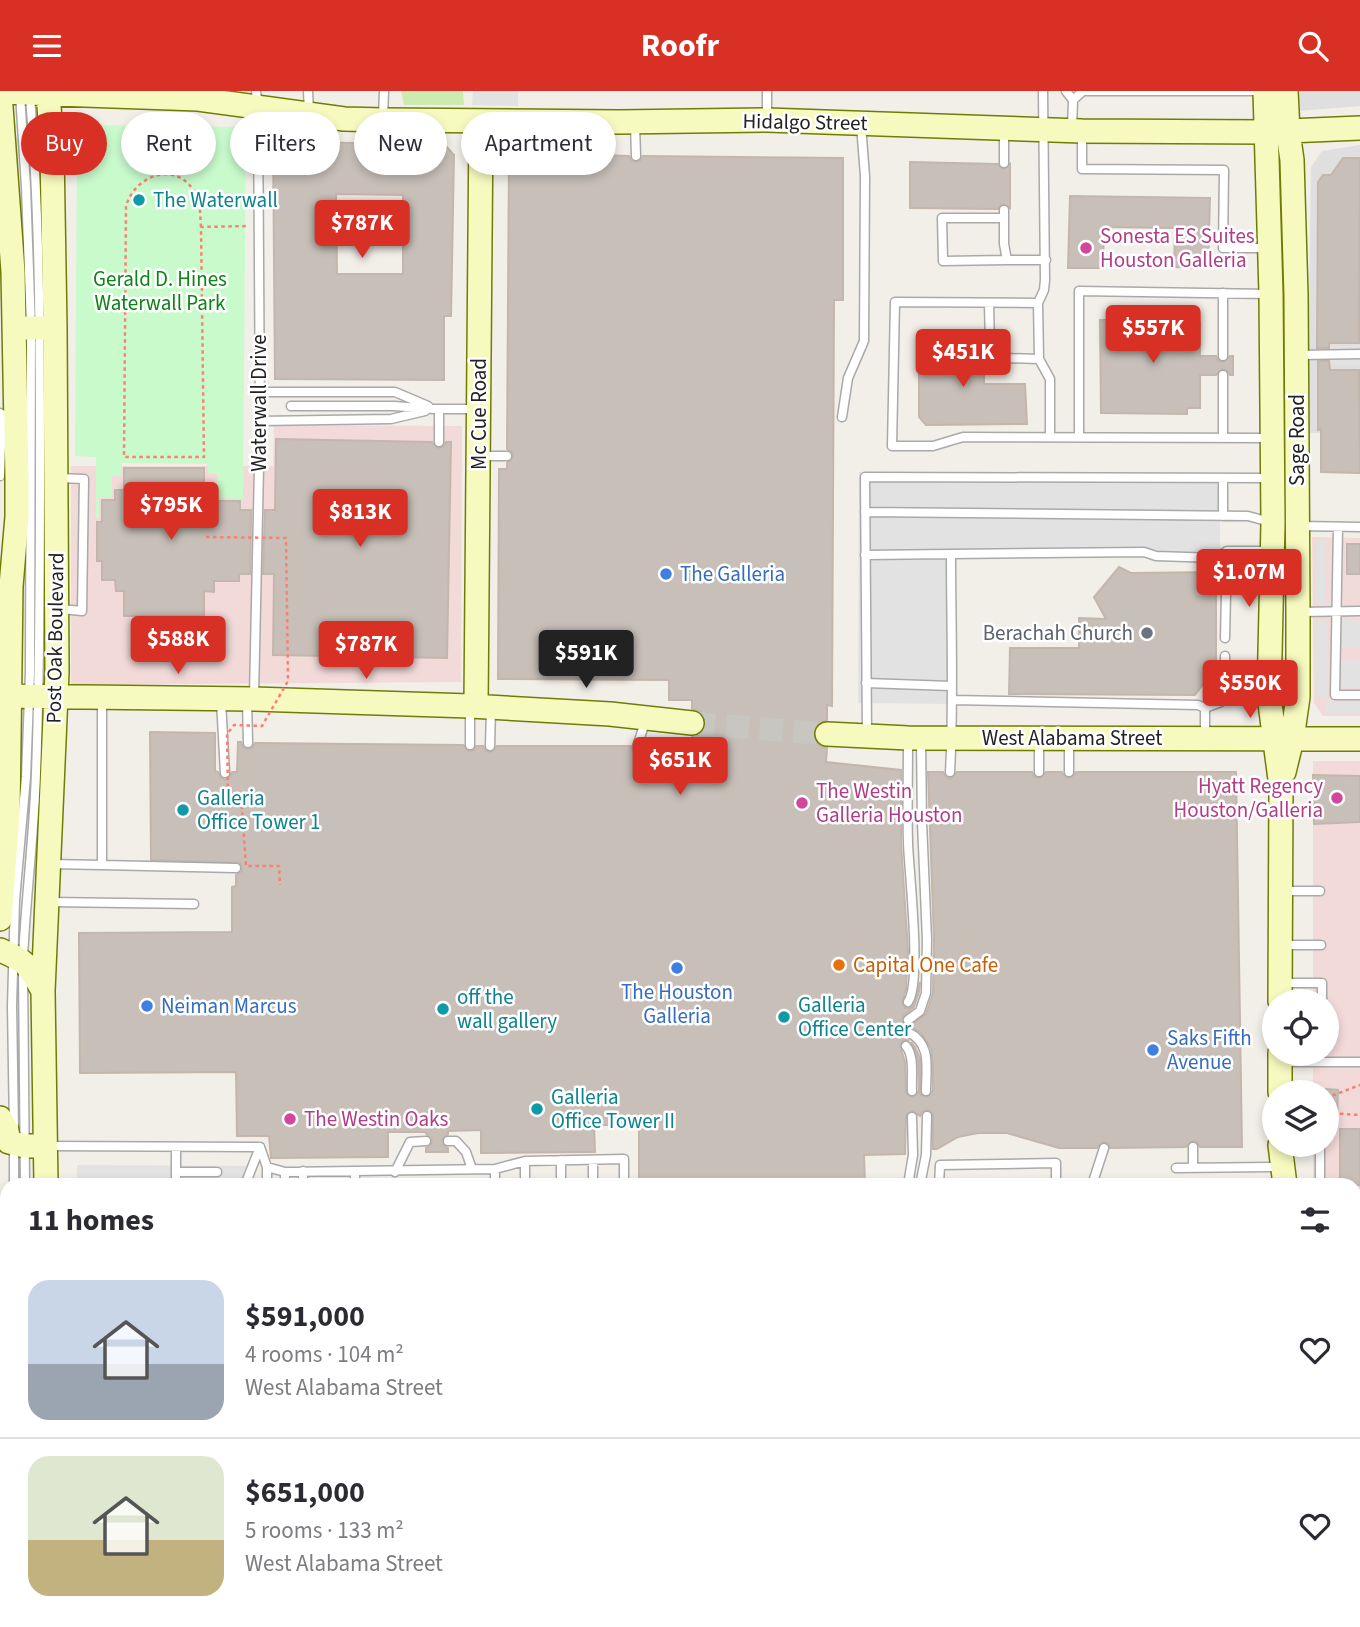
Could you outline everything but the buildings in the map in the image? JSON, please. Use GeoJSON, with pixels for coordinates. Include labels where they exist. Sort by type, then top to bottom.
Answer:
{"type":"FeatureCollection","features":[{"type":"Feature","properties":{"kind":"main road","name":"Sage Road"},"geometry":{"type":"LineString","coordinates":[[1265,91],[1276,132],[1292,160],[1296,295],[1298,697],[1283,739],[1280,989]]}},
{"type":"Feature","properties":{"kind":"main road","name":"Sage Road"},"geometry":{"type":"LineString","coordinates":[[1283,739],[1269,696],[1273,523],[1270,248],[1276,132],[1286,91]]}},
{"type":"Feature","properties":{"kind":"main road","name":"Hidalgo Street"},"geometry":{"type":"LineString","coordinates":[[24,92],[257,99],[299,112]]}},
{"type":"Feature","properties":{"kind":"main road","name":"Post Oak Boulevard"},"geometry":{"type":"LineString","coordinates":[[0,919],[8,815],[27,696],[57,608],[56,478],[30,328],[7,272],[24,92]]}},
{"type":"Feature","properties":{"kind":"main road","name":"Post Oak Boulevard"},"geometry":{"type":"LineString","coordinates":[[24,92],[52,151],[7,486],[13,517],[11,586],[47,864],[43,991],[28,1145],[43,1178]]}},
{"type":"Feature","properties":{"kind":"main road","name":"Hidalgo Street"},"geometry":{"type":"LineString","coordinates":[[616,122],[767,120],[1077,131],[1276,132],[1360,128]]}},
{"type":"Feature","properties":{"kind":"main road","name":"Mc Cue Road"},"geometry":{"type":"LineString","coordinates":[[479,706],[481,175]]}},
{"type":"Feature","properties":{"kind":"main road"},"geometry":{"type":"LineString","coordinates":[[1271,294],[1296,295]]}},
{"type":"Feature","properties":{"kind":"main road"},"geometry":{"type":"LineString","coordinates":[[1273,523],[1298,526]]}},
{"type":"Feature","properties":{"kind":"main road"},"geometry":{"type":"LineString","coordinates":[[27,696],[221,698],[479,706],[610,713],[692,723]]}},
{"type":"Feature","properties":{"kind":"main road","name":"West Alabama Street"},"geometry":{"type":"LineString","coordinates":[[827,734],[915,738],[1360,739]]}},
{"type":"Feature","properties":{"kind":"main road"},"geometry":{"type":"LineString","coordinates":[[12,955],[32,971],[43,991]]}},
{"type":"Feature","properties":{"kind":"main road"},"geometry":{"type":"LineString","coordinates":[[0,1118],[9,1142],[28,1145]]}},
{"type":"Feature","properties":{"kind":"lane"},"geometry":{"type":"LineString","coordinates":[[308,91],[309,112]]}},
{"type":"Feature","properties":{"kind":"lane"},"geometry":{"type":"LineString","coordinates":[[383,112],[384,91]]}},
{"type":"Feature","properties":{"kind":"lane"},"geometry":{"type":"LineString","coordinates":[[766,91],[767,120]]}},
{"type":"Feature","properties":{"kind":"lane"},"geometry":{"type":"LineString","coordinates":[[1043,91],[1046,260],[1044,290],[1038,303],[1039,359],[1050,379],[1050,437]]}},
{"type":"Feature","properties":{"kind":"lane"},"geometry":{"type":"LineString","coordinates":[[1066,91],[1073,100],[1082,169],[1224,170],[1223,248],[1270,248]]}},
{"type":"Feature","properties":{"kind":"lane"},"geometry":{"type":"LineString","coordinates":[[1073,100],[1083,91],[1265,91]]}},
{"type":"Feature","properties":{"kind":"lane","name":"Waterwall Drive"},"geometry":{"type":"LineString","coordinates":[[248,743],[260,421],[257,99]]}},
{"type":"Feature","properties":{"kind":"lane"},"geometry":{"type":"LineString","coordinates":[[635,122],[636,156]]}},
{"type":"Feature","properties":{"kind":"lane"},"geometry":{"type":"LineString","coordinates":[[842,417],[848,378],[864,341],[864,176],[861,122]]}},
{"type":"Feature","properties":{"kind":"lane"},"geometry":{"type":"LineString","coordinates":[[1004,128],[1004,163]]}},
{"type":"Feature","properties":{"kind":"lane"},"geometry":{"type":"LineString","coordinates":[[1007,260],[1004,214],[942,218],[943,261],[1046,260]]}},
{"type":"Feature","properties":{"kind":"lane"},"geometry":{"type":"LineString","coordinates":[[1079,437],[1079,291],[1271,294]]}},
{"type":"Feature","properties":{"kind":"lane"},"geometry":{"type":"LineString","coordinates":[[1223,293],[1223,356]]}},
{"type":"Feature","properties":{"kind":"lane"},"geometry":{"type":"LineString","coordinates":[[1038,303],[895,302],[892,446],[933,446],[963,437],[1272,438]]}},
{"type":"Feature","properties":{"kind":"lane"},"geometry":{"type":"LineString","coordinates":[[989,303],[990,347],[1003,358],[1039,359]]}},
{"type":"Feature","properties":{"kind":"lane"},"geometry":{"type":"LineString","coordinates":[[26,1178],[28,1145],[12,955],[26,897],[36,777],[27,696],[30,328]]}},
{"type":"Feature","properties":{"kind":"lane"},"geometry":{"type":"LineString","coordinates":[[1297,355],[1360,354]]}},
{"type":"Feature","properties":{"kind":"lane"},"geometry":{"type":"LineString","coordinates":[[1223,375],[1223,438]]}},
{"type":"Feature","properties":{"kind":"lane"},"geometry":{"type":"LineString","coordinates":[[259,392],[394,392],[437,409]]}},
{"type":"Feature","properties":{"kind":"lane"},"geometry":{"type":"LineString","coordinates":[[291,406],[394,405],[480,409]]}},
{"type":"Feature","properties":{"kind":"lane"},"geometry":{"type":"LineString","coordinates":[[260,421],[391,419],[437,409]]}},
{"type":"Feature","properties":{"kind":"lane"},"geometry":{"type":"LineString","coordinates":[[437,409],[439,442]]}},
{"type":"Feature","properties":{"kind":"lane"},"geometry":{"type":"LineString","coordinates":[[0,414],[7,486]]}},
{"type":"Feature","properties":{"kind":"lane"},"geometry":{"type":"LineString","coordinates":[[479,456],[507,456]]}},
{"type":"Feature","properties":{"kind":"lane"},"geometry":{"type":"LineString","coordinates":[[867,737],[865,477],[1272,478]]}},
{"type":"Feature","properties":{"kind":"lane"},"geometry":{"type":"LineString","coordinates":[[1223,478],[1223,516]]}},
{"type":"Feature","properties":{"kind":"lane"},"geometry":{"type":"LineString","coordinates":[[865,512],[1248,516],[1273,523]]}},
{"type":"Feature","properties":{"kind":"lane"},"geometry":{"type":"LineString","coordinates":[[1298,526],[1360,527]]}},
{"type":"Feature","properties":{"kind":"lane"},"geometry":{"type":"LineString","coordinates":[[1338,527],[1335,695],[1360,695]]}},
{"type":"Feature","properties":{"kind":"lane"},"geometry":{"type":"LineString","coordinates":[[865,555],[1144,552],[1156,556],[1216,558],[1227,551],[1272,551]]}},
{"type":"Feature","properties":{"kind":"lane"},"geometry":{"type":"LineString","coordinates":[[1225,638],[1227,551]]}},
{"type":"Feature","properties":{"kind":"lane"},"geometry":{"type":"LineString","coordinates":[[950,772],[951,554]]}},
{"type":"Feature","properties":{"kind":"lane"},"geometry":{"type":"LineString","coordinates":[[1298,612],[1360,611]]}},
{"type":"Feature","properties":{"kind":"lane"},"geometry":{"type":"LineString","coordinates":[[952,700],[1184,705],[1205,708],[1221,702],[1226,691],[1225,656]]}},
{"type":"Feature","properties":{"kind":"lane"},"geometry":{"type":"LineString","coordinates":[[866,683],[951,686]]}},
{"type":"Feature","properties":{"kind":"lane"},"geometry":{"type":"LineString","coordinates":[[102,697],[102,865]]}},
{"type":"Feature","properties":{"kind":"lane"},"geometry":{"type":"LineString","coordinates":[[221,698],[225,772]]}},
{"type":"Feature","properties":{"kind":"lane"},"geometry":{"type":"LineString","coordinates":[[470,745],[479,706]]}},
{"type":"Feature","properties":{"kind":"lane"},"geometry":{"type":"LineString","coordinates":[[479,706],[490,746]]}},
{"type":"Feature","properties":{"kind":"lane"},"geometry":{"type":"LineString","coordinates":[[1205,708],[1205,740]]}},
{"type":"Feature","properties":{"kind":"lane"},"geometry":{"type":"LineString","coordinates":[[637,747],[646,719]]}},
{"type":"Feature","properties":{"kind":"lane"},"geometry":{"type":"LineString","coordinates":[[908,1002],[914,989],[908,844],[915,738]]}},
{"type":"Feature","properties":{"kind":"lane"},"geometry":{"type":"LineString","coordinates":[[908,1020],[920,1011],[926,993],[927,940],[922,822],[915,738]]}},
{"type":"Feature","properties":{"kind":"lane"},"geometry":{"type":"LineString","coordinates":[[1039,738],[1039,772]]}},
{"type":"Feature","properties":{"kind":"lane"},"geometry":{"type":"LineString","coordinates":[[1069,738],[1069,772]]}},
{"type":"Feature","properties":{"kind":"lane"},"geometry":{"type":"LineString","coordinates":[[47,864],[236,868]]}},
{"type":"Feature","properties":{"kind":"lane"},"geometry":{"type":"LineString","coordinates":[[1280,891],[1320,891]]}},
{"type":"Feature","properties":{"kind":"lane"},"geometry":{"type":"LineString","coordinates":[[46,902],[194,904]]}},
{"type":"Feature","properties":{"kind":"lane"},"geometry":{"type":"LineString","coordinates":[[1280,945],[1321,945]]}},
{"type":"Feature","properties":{"kind":"lane"},"geometry":{"type":"LineString","coordinates":[[1294,989],[1322,983],[1322,989]]}},
{"type":"Feature","properties":{"kind":"lane"},"geometry":{"type":"LineString","coordinates":[[908,1032],[918,1037],[924,1045],[926,1091]]}},
{"type":"Feature","properties":{"kind":"lane"},"geometry":{"type":"LineString","coordinates":[[906,1046],[910,1049],[912,1091]]}},
{"type":"Feature","properties":{"kind":"lane"},"geometry":{"type":"LineString","coordinates":[[1339,1060],[1360,1062]]}},
{"type":"Feature","properties":{"kind":"lane"},"geometry":{"type":"LineString","coordinates":[[921,1178],[926,1155],[926,1116]]}},
{"type":"Feature","properties":{"kind":"lane"},"geometry":{"type":"LineString","coordinates":[[909,1178],[914,1155],[912,1117]]}},
{"type":"Feature","properties":{"kind":"lane"},"geometry":{"type":"LineString","coordinates":[[395,1172],[410,1142],[426,1141]]}},
{"type":"Feature","properties":{"kind":"lane"},"geometry":{"type":"LineString","coordinates":[[448,1141],[456,1141],[466,1152],[472,1169]]}},
{"type":"Feature","properties":{"kind":"lane"},"geometry":{"type":"LineString","coordinates":[[28,1145],[260,1147]]}},
{"type":"Feature","properties":{"kind":"lane"},"geometry":{"type":"LineString","coordinates":[[16,1178],[28,1145]]}},
{"type":"Feature","properties":{"kind":"lane"},"geometry":{"type":"LineString","coordinates":[[176,1147],[176,1178]]}},
{"type":"Feature","properties":{"kind":"lane"},"geometry":{"type":"LineString","coordinates":[[260,1147],[267,1167],[267,1178]]}},
{"type":"Feature","properties":{"kind":"lane"},"geometry":{"type":"LineString","coordinates":[[248,1178],[260,1147]]}},
{"type":"Feature","properties":{"kind":"lane"},"geometry":{"type":"LineString","coordinates":[[1193,1147],[1193,1168]]}},
{"type":"Feature","properties":{"kind":"lane"},"geometry":{"type":"LineString","coordinates":[[1094,1178],[1104,1148]]}},
{"type":"Feature","properties":{"kind":"lane"},"geometry":{"type":"LineString","coordinates":[[1320,1157],[1320,1178]]}},
{"type":"Feature","properties":{"kind":"lane"},"geometry":{"type":"LineString","coordinates":[[267,1167],[285,1172],[395,1172],[495,1169],[524,1161],[624,1159],[624,1178]]}},
{"type":"Feature","properties":{"kind":"lane"},"geometry":{"type":"LineString","coordinates":[[561,1160],[561,1178]]}},
{"type":"Feature","properties":{"kind":"lane"},"geometry":{"type":"LineString","coordinates":[[593,1160],[593,1178]]}},
{"type":"Feature","properties":{"kind":"lane"},"geometry":{"type":"LineString","coordinates":[[524,1161],[525,1178]]}},
{"type":"Feature","properties":{"kind":"lane"},"geometry":{"type":"LineString","coordinates":[[939,1178],[940,1165],[1056,1163],[1056,1178]]}},
{"type":"Feature","properties":{"kind":"lane"},"geometry":{"type":"LineString","coordinates":[[1176,1168],[1285,1170],[1308,1178]]}},
{"type":"Feature","properties":{"kind":"lane"},"geometry":{"type":"LineString","coordinates":[[495,1169],[495,1178]]}},
{"type":"Feature","properties":{"kind":"lane"},"geometry":{"type":"LineString","coordinates":[[303,1171],[303,1178]]}},
{"type":"Feature","properties":{"kind":"lane"},"geometry":{"type":"LineString","coordinates":[[176,1172],[217,1172]]}},
{"type":"Feature","properties":{"kind":"lane"},"geometry":{"type":"LineString","coordinates":[[285,1172],[285,1178]]}},
{"type":"Feature","properties":{"kind":"lane"},"geometry":{"type":"LineString","coordinates":[[355,1172],[355,1178]]}},
{"type":"Feature","properties":{"kind":"path"},"geometry":{"type":"LineString","coordinates":[[172,175],[179,178],[196,195],[200,204],[201,227],[204,457],[124,457],[126,206],[129,195],[136,185],[153,176],[172,175]]}},
{"type":"Feature","properties":{"kind":"path"},"geometry":{"type":"LineString","coordinates":[[201,227],[258,225]]}},
{"type":"Feature","properties":{"kind":"path"},"geometry":{"type":"LineString","coordinates":[[206,537],[286,538],[288,681],[262,726],[234,725],[227,734],[228,794],[241,794],[247,866],[279,866],[280,885]]}},
{"type":"Feature","properties":{"kind":"path"},"geometry":{"type":"LineString","coordinates":[[1339,1093],[1360,1085]]}},
{"type":"Feature","properties":{"kind":"path"},"geometry":{"type":"LineString","coordinates":[[1339,1114],[1360,1115]]}},
{"type":"Feature","properties":{"kind":"shaded area"},"geometry":{"type":"Polygon","coordinates":[[[473,91],[518,91],[518,106],[472,105],[473,91]]]}},
{"type":"Feature","properties":{"kind":"shaded area"},"geometry":{"type":"Polygon","coordinates":[[[1298,91],[1360,91],[1360,106],[1298,111],[1298,91]]]}},
{"type":"Feature","properties":{"kind":"shaded area"},"geometry":{"type":"Polygon","coordinates":[[[1360,145],[1360,433],[1307,433],[1311,167],[1322,151],[1360,145]]]}},
{"type":"Feature","properties":{"kind":"shaded area"},"geometry":{"type":"Polygon","coordinates":[[[1360,345],[1360,365],[1331,365],[1330,346],[1360,345]]]}},
{"type":"Feature","properties":{"kind":"shaded area"},"geometry":{"type":"Polygon","coordinates":[[[274,425],[462,426],[461,682],[71,685],[71,466],[273,466],[274,425]]]}},
{"type":"Feature","properties":{"kind":"shaded area"},"geometry":{"type":"Polygon","coordinates":[[[859,472],[1220,473],[1220,554],[954,553],[954,704],[858,703],[859,472]]]}},
{"type":"Feature","properties":{"kind":"shaded area"},"geometry":{"type":"Polygon","coordinates":[[[1312,537],[1360,538],[1360,716],[1323,716],[1314,703],[1312,537]]]}},
{"type":"Feature","properties":{"kind":"shaded area"},"geometry":{"type":"Polygon","coordinates":[[[1316,540],[1326,540],[1326,603],[1316,603],[1316,540]]]}},
{"type":"Feature","properties":{"kind":"shaded area"},"geometry":{"type":"Polygon","coordinates":[[[1342,620],[1360,621],[1360,648],[1342,648],[1342,620]]]}},
{"type":"Feature","properties":{"kind":"shaded area"},"geometry":{"type":"Polygon","coordinates":[[[1315,621],[1327,621],[1328,697],[1315,697],[1315,621]]]}},
{"type":"Feature","properties":{"kind":"shaded area"},"geometry":{"type":"Polygon","coordinates":[[[1342,661],[1360,661],[1360,688],[1342,688],[1342,661]]]}},
{"type":"Feature","properties":{"kind":"shaded area"},"geometry":{"type":"Polygon","coordinates":[[[1326,701],[1360,701],[1360,714],[1326,713],[1326,701]]]}},
{"type":"Feature","properties":{"kind":"shaded area"},"geometry":{"type":"Polygon","coordinates":[[[1313,761],[1360,761],[1360,1178],[1313,1178],[1313,1157],[1339,1157],[1339,1080],[1313,1080],[1313,1066],[1339,1066],[1339,989],[1313,989],[1313,761]]]}},
{"type":"Feature","properties":{"kind":"shaded area"},"geometry":{"type":"Polygon","coordinates":[[[77,1165],[254,1166],[254,1178],[77,1178],[77,1165]]]}},
{"type":"Feature","properties":{"kind":"green space"},"geometry":{"type":"Polygon","coordinates":[[[401,91],[463,91],[464,105],[404,105],[401,91]]]}},
{"type":"Feature","properties":{"kind":"green space","name":"Gerald D. Hines Waterwall Park"},"geometry":{"type":"Polygon","coordinates":[[[107,125],[121,126],[121,175],[216,175],[216,127],[230,127],[230,175],[246,175],[243,499],[217,498],[217,474],[208,473],[207,464],[122,463],[121,476],[112,476],[112,498],[99,498],[99,518],[96,518],[96,457],[75,456],[77,175],[107,175],[107,125]]]}},
{"type":"Feature","properties":{"kind":"tunnel"},"geometry":{"type":"LineString","coordinates":[[692,723],[827,734]]}},
{"type":"Feature","properties":{"kind":"place","name":"The Waterwall"},"geometry":{"type":"Point","coordinates":[139,200]}},
{"type":"Feature","properties":{"kind":"place","name":"Sonesta ES Suites Houston Galleria"},"geometry":{"type":"Point","coordinates":[1086,248]}},
{"type":"Feature","properties":{"kind":"place","name":"The Galleria"},"geometry":{"type":"Point","coordinates":[666,574]}},
{"type":"Feature","properties":{"kind":"place","name":"Berachah Church"},"geometry":{"type":"Point","coordinates":[1147,633]}},
{"type":"Feature","properties":{"kind":"place","name":"Hyatt Regency Houston/Galleria"},"geometry":{"type":"Point","coordinates":[1337,798]}},
{"type":"Feature","properties":{"kind":"place","name":"The Westin Galleria Houston"},"geometry":{"type":"Point","coordinates":[802,803]}},
{"type":"Feature","properties":{"kind":"place","name":"Galleria Office Tower 1"},"geometry":{"type":"Point","coordinates":[183,810]}},
{"type":"Feature","properties":{"kind":"place","name":"Capital One Cafe"},"geometry":{"type":"Point","coordinates":[839,965]}},
{"type":"Feature","properties":{"kind":"place","name":"The Houston Galleria"},"geometry":{"type":"Point","coordinates":[677,968]}},
{"type":"Feature","properties":{"kind":"place","name":"Neiman Marcus"},"geometry":{"type":"Point","coordinates":[147,1006]}},
{"type":"Feature","properties":{"kind":"place","name":"off the wall gallery"},"geometry":{"type":"Point","coordinates":[443,1009]}},
{"type":"Feature","properties":{"kind":"place","name":"Galleria Office Center"},"geometry":{"type":"Point","coordinates":[784,1017]}},
{"type":"Feature","properties":{"kind":"place","name":"Saks Fifth Avenue"},"geometry":{"type":"Point","coordinates":[1153,1050]}},
{"type":"Feature","properties":{"kind":"place","name":"Galleria Office Tower II"},"geometry":{"type":"Point","coordinates":[537,1109]}},
{"type":"Feature","properties":{"kind":"place","name":"The Westin Oaks"},"geometry":{"type":"Point","coordinates":[290,1119]}}]}
